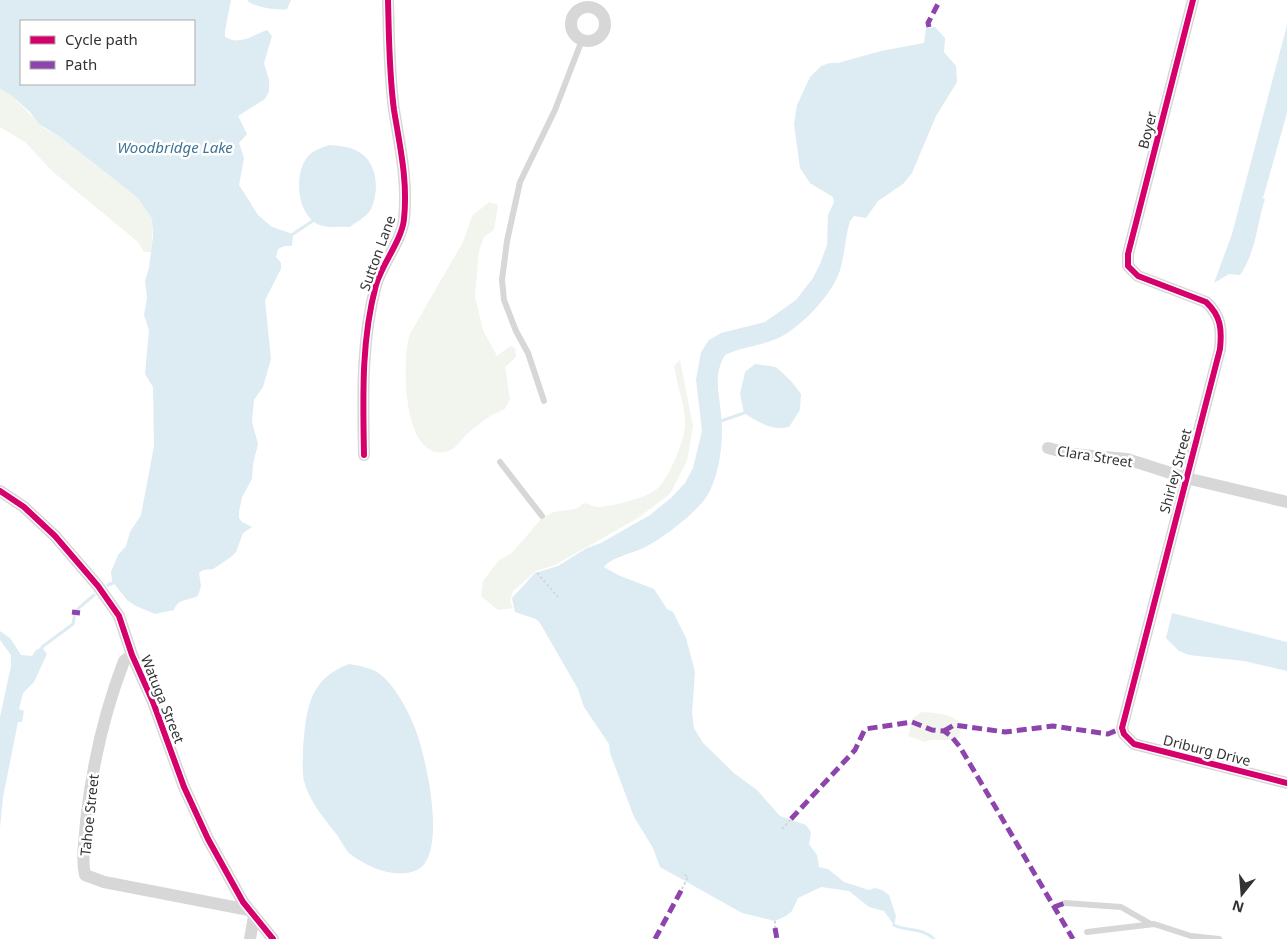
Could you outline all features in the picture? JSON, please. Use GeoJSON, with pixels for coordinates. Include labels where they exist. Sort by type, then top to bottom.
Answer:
{"type":"FeatureCollection","features":[{"type":"Feature","properties":{"kind":"street","name":"Sutton Lane"},"geometry":{"type":"LineString","coordinates":[[364,454],[362,377],[365,332],[377,283],[404,222],[406,198],[404,166],[394,109],[389,57],[388,0]]}},
{"type":"Feature","properties":{"kind":"street","name":"Boyer"},"geometry":{"type":"LineString","coordinates":[[1128,266],[1128,254],[1193,0]]}},
{"type":"Feature","properties":{"kind":"street"},"geometry":{"type":"LineString","coordinates":[[597,4],[603,15],[604,30],[592,40],[582,40],[572,32],[570,21],[572,16],[575,11],[585,6],[597,4]]}},
{"type":"Feature","properties":{"kind":"street","name":"Shirley Street"},"geometry":{"type":"LineString","coordinates":[[1124,734],[1122,724],[1220,349],[1222,327],[1214,309],[1206,302],[1138,276],[1128,266]]}},
{"type":"Feature","properties":{"kind":"street","name":"Clara Street"},"geometry":{"type":"LineString","coordinates":[[1048,448],[1071,454],[1127,459],[1186,478],[1287,502]]}},
{"type":"Feature","properties":{"kind":"street","name":"Watuga Street"},"geometry":{"type":"LineString","coordinates":[[0,491],[24,507],[55,536],[98,586],[118,616],[132,655],[153,702],[184,787],[208,839],[226,873],[252,913],[273,939]]}},
{"type":"Feature","properties":{"kind":"street","name":"Tahoe Street"},"geometry":{"type":"LineString","coordinates":[[132,655],[124,661],[100,735],[89,797],[84,846],[85,875],[104,882],[252,913]]}},
{"type":"Feature","properties":{"kind":"street","name":"Driburg Drive"},"geometry":{"type":"LineString","coordinates":[[1124,734],[1134,744],[1287,783]]}},
{"type":"Feature","properties":{"kind":"street"},"geometry":{"type":"LineString","coordinates":[[250,939],[252,913]]}},
{"type":"Feature","properties":{"kind":"lane"},"geometry":{"type":"LineString","coordinates":[[544,401],[528,353],[516,331],[504,300],[502,280],[507,241],[520,182],[555,110],[582,40]]}},
{"type":"Feature","properties":{"kind":"lane"},"geometry":{"type":"LineString","coordinates":[[500,462],[542,516]]}},
{"type":"Feature","properties":{"kind":"lane"},"geometry":{"type":"LineString","coordinates":[[1065,903],[1121,906],[1150,924]]}},
{"type":"Feature","properties":{"kind":"lane"},"geometry":{"type":"LineString","coordinates":[[1086,932],[1150,924],[1160,925],[1191,936],[1219,939]]}},
{"type":"Feature","properties":{"kind":"path"},"geometry":{"type":"LineString","coordinates":[[537,573],[558,597]]}},
{"type":"Feature","properties":{"kind":"path"},"geometry":{"type":"LineString","coordinates":[[782,829],[791,819]]}},
{"type":"Feature","properties":{"kind":"path"},"geometry":{"type":"LineString","coordinates":[[682,873],[688,877],[682,890]]}},
{"type":"Feature","properties":{"kind":"path"},"geometry":{"type":"LineString","coordinates":[[775,921],[775,928]]}},
{"type":"Feature","properties":{"kind":"shaded area"},"geometry":{"type":"Polygon","coordinates":[[[0,89],[11,95],[45,129],[63,139],[138,198],[152,219],[152,252],[144,252],[138,242],[53,172],[25,142],[0,127],[0,89]]]}},
{"type":"Feature","properties":{"kind":"shaded area"},"geometry":{"type":"Polygon","coordinates":[[[489,202],[498,205],[494,230],[484,237],[479,251],[475,297],[483,330],[497,356],[510,346],[515,348],[516,357],[505,367],[510,399],[505,409],[478,424],[453,449],[435,452],[423,444],[414,428],[406,387],[407,347],[410,334],[463,242],[472,216],[489,202]]]}},
{"type":"Feature","properties":{"kind":"shaded area"},"geometry":{"type":"Polygon","coordinates":[[[680,360],[693,426],[687,461],[670,494],[638,518],[555,565],[536,571],[513,591],[510,602],[513,608],[498,610],[481,596],[483,581],[499,560],[512,553],[542,518],[554,512],[576,509],[584,503],[599,507],[629,501],[652,492],[662,484],[675,459],[684,433],[684,411],[674,366],[680,360]]]}},
{"type":"Feature","properties":{"kind":"shaded area"},"geometry":{"type":"Polygon","coordinates":[[[922,712],[944,714],[954,718],[962,725],[959,738],[925,742],[908,736],[913,718],[922,712]]]}},
{"type":"Feature","properties":{"kind":"water","name":"Woodbridge Lake"},"geometry":{"type":"Polygon","coordinates":[[[0,0],[231,0],[225,37],[242,40],[267,30],[272,36],[264,63],[269,80],[269,91],[265,99],[238,116],[247,134],[239,143],[244,158],[239,185],[258,215],[272,227],[293,234],[292,246],[284,246],[278,249],[276,257],[281,263],[281,269],[265,300],[271,359],[263,387],[254,400],[252,422],[258,444],[253,464],[252,479],[242,497],[239,512],[239,518],[242,522],[252,527],[243,533],[236,552],[231,557],[213,569],[203,570],[199,573],[201,586],[198,596],[178,603],[174,610],[155,614],[136,606],[127,600],[112,581],[111,572],[118,555],[126,546],[130,532],[141,515],[154,446],[153,387],[145,374],[149,330],[144,315],[147,298],[145,281],[149,268],[153,236],[152,219],[138,198],[63,139],[39,124],[30,112],[11,95],[0,89],[0,0]]]}},
{"type":"Feature","properties":{"kind":"water"},"geometry":{"type":"Polygon","coordinates":[[[247,0],[291,0],[287,9],[272,9],[259,6],[247,0]]]}},
{"type":"Feature","properties":{"kind":"water"},"geometry":{"type":"Polygon","coordinates":[[[1287,25],[1287,113],[1263,198],[1265,199],[1253,247],[1246,266],[1240,275],[1229,274],[1214,283],[1232,234],[1287,25]]]}},
{"type":"Feature","properties":{"kind":"water"},"geometry":{"type":"Polygon","coordinates":[[[935,27],[945,38],[944,52],[956,66],[957,82],[936,116],[912,173],[903,184],[878,201],[866,218],[854,216],[850,221],[842,264],[836,279],[823,300],[805,320],[776,339],[725,355],[721,362],[718,377],[722,424],[720,457],[715,478],[702,503],[677,526],[658,540],[641,549],[616,558],[604,567],[618,575],[654,589],[667,609],[673,612],[686,638],[695,672],[692,713],[694,728],[703,743],[734,773],[757,790],[780,816],[806,825],[811,832],[809,844],[817,855],[819,867],[828,869],[844,882],[869,890],[875,888],[882,890],[889,895],[896,916],[894,925],[884,911],[869,907],[849,891],[821,887],[798,898],[792,911],[775,921],[742,913],[660,867],[653,848],[634,817],[610,753],[609,744],[584,707],[578,689],[540,623],[536,619],[515,612],[512,598],[535,573],[558,566],[587,548],[601,543],[650,515],[671,498],[685,483],[693,468],[702,431],[696,380],[701,352],[709,340],[721,333],[765,322],[796,300],[813,278],[827,245],[828,215],[834,202],[833,197],[810,183],[800,168],[794,124],[797,105],[810,77],[821,66],[830,63],[838,63],[881,51],[924,43],[926,28],[935,27]]]}},
{"type":"Feature","properties":{"kind":"water"},"geometry":{"type":"Polygon","coordinates":[[[329,145],[347,147],[362,154],[374,172],[376,187],[371,209],[350,227],[326,227],[315,222],[308,216],[300,197],[300,177],[306,159],[313,152],[329,145]]]}},
{"type":"Feature","properties":{"kind":"water"},"geometry":{"type":"Polygon","coordinates":[[[755,364],[776,367],[801,394],[800,410],[789,427],[771,427],[744,413],[740,394],[745,372],[755,364]]]}},
{"type":"Feature","properties":{"kind":"water"},"geometry":{"type":"Polygon","coordinates":[[[1172,613],[1287,642],[1287,671],[1244,661],[1189,655],[1179,651],[1166,638],[1172,613]]]}},
{"type":"Feature","properties":{"kind":"water"},"geometry":{"type":"Polygon","coordinates":[[[0,631],[10,638],[21,655],[32,656],[36,650],[42,647],[47,654],[34,682],[23,693],[19,709],[24,711],[22,722],[18,722],[3,797],[0,828],[0,717],[11,666],[11,655],[0,640],[0,631]]]}},
{"type":"Feature","properties":{"kind":"water"},"geometry":{"type":"Polygon","coordinates":[[[349,664],[370,669],[386,679],[404,705],[419,739],[432,802],[432,845],[427,861],[417,870],[409,873],[400,874],[382,871],[350,854],[322,816],[304,781],[304,736],[312,698],[325,678],[335,670],[349,664]]]}},
{"type":"Feature","properties":{"kind":"waterway"},"geometry":{"type":"LineString","coordinates":[[293,234],[317,218]]}},
{"type":"Feature","properties":{"kind":"waterway"},"geometry":{"type":"LineString","coordinates":[[721,421],[744,413]]}},
{"type":"Feature","properties":{"kind":"waterway"},"geometry":{"type":"LineString","coordinates":[[108,585],[113,583]]}},
{"type":"Feature","properties":{"kind":"waterway"},"geometry":{"type":"LineString","coordinates":[[42,647],[73,624],[75,612],[94,595]]}},
{"type":"Feature","properties":{"kind":"waterway"},"geometry":{"type":"LineString","coordinates":[[894,925],[925,933],[934,939]]}},
{"type":"Feature","properties":{"kind":"marked path"},"geometry":{"type":"LineString","coordinates":[[929,27],[928,23],[940,0]]}},
{"type":"Feature","properties":{"kind":"marked path"},"geometry":{"type":"LineString","coordinates":[[72,612],[80,613]]}},
{"type":"Feature","properties":{"kind":"marked path"},"geometry":{"type":"LineString","coordinates":[[791,819],[855,750],[865,729],[912,722],[932,730],[944,731],[960,747],[1073,939]]}},
{"type":"Feature","properties":{"kind":"marked path"},"geometry":{"type":"LineString","coordinates":[[944,731],[954,725],[1005,732],[1053,726],[1108,734],[1122,728]]}},
{"type":"Feature","properties":{"kind":"marked path"},"geometry":{"type":"LineString","coordinates":[[655,939],[682,889]]}},
{"type":"Feature","properties":{"kind":"marked path"},"geometry":{"type":"LineString","coordinates":[[1054,907],[1065,903]]}},
{"type":"Feature","properties":{"kind":"marked path"},"geometry":{"type":"LineString","coordinates":[[775,928],[777,939]]}},
{"type":"Feature","properties":{"kind":"cycle path"},"geometry":{"type":"LineString","coordinates":[[364,455],[364,369],[371,306],[379,277],[400,235],[405,205],[403,164],[391,82],[388,0]]}},
{"type":"Feature","properties":{"kind":"cycle path"},"geometry":{"type":"LineString","coordinates":[[1193,0],[1128,254],[1128,266],[1138,276],[1206,302],[1218,318],[1221,335],[1220,349],[1122,728],[1124,734],[1134,744],[1287,783]]}},
{"type":"Feature","properties":{"kind":"cycle path"},"geometry":{"type":"LineString","coordinates":[[0,491],[24,507],[55,536],[98,586],[119,616],[132,655],[153,702],[184,787],[208,839],[243,902],[273,939]]}}]}
